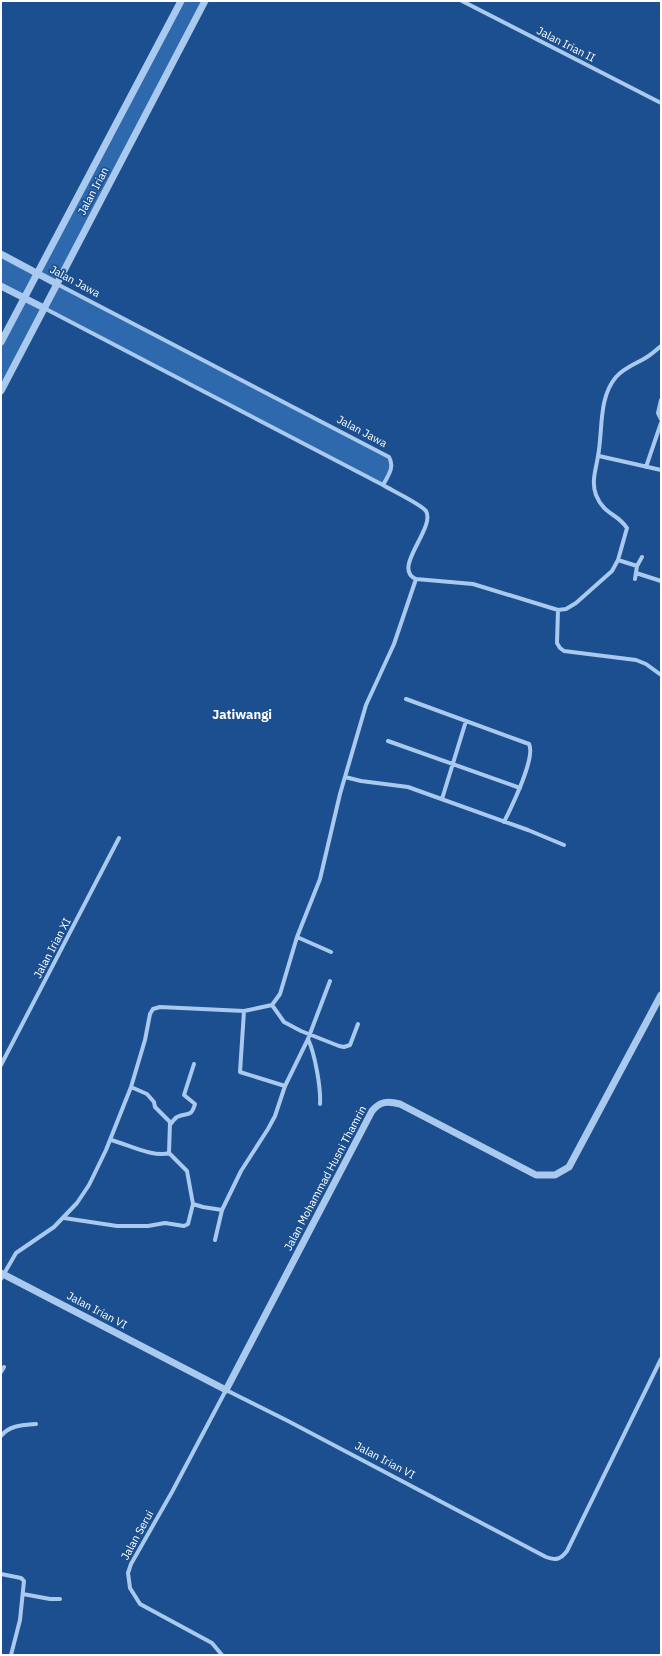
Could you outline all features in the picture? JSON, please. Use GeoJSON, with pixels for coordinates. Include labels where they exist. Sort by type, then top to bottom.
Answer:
{"type":"FeatureCollection","features":[{"type":"Feature","properties":{"kind":"street","name":"Jalan Irian"},"geometry":{"type":"LineString","coordinates":[[1,342],[181,1]]}},
{"type":"Feature","properties":{"kind":"street","name":"Jalan Irian"},"geometry":{"type":"LineString","coordinates":[[1,390],[205,1]]}},
{"type":"Feature","properties":{"kind":"street","name":"Jalan Irian II"},"geometry":{"type":"LineString","coordinates":[[462,1],[661,103]]}},
{"type":"Feature","properties":{"kind":"street","name":"Jalan Jawa"},"geometry":{"type":"LineString","coordinates":[[1,254],[389,457],[392,462],[392,468],[383,486]]}},
{"type":"Feature","properties":{"kind":"street"},"geometry":{"type":"LineString","coordinates":[[1,286],[420,506],[426,512],[427,517],[425,526],[408,564],[409,573],[412,577],[416,579],[473,584],[558,610],[566,609],[576,603],[607,575],[618,560],[627,528],[624,523],[605,510],[596,495],[593,479],[598,456],[604,404],[611,386],[622,371],[647,357],[661,346]]}},
{"type":"Feature","properties":{"kind":"street"},"geometry":{"type":"LineString","coordinates":[[661,400],[658,413],[661,419]]}},
{"type":"Feature","properties":{"kind":"street"},"geometry":{"type":"LineString","coordinates":[[646,467],[661,423]]}},
{"type":"Feature","properties":{"kind":"street"},"geometry":{"type":"LineString","coordinates":[[598,456],[661,470]]}},
{"type":"Feature","properties":{"kind":"street"},"geometry":{"type":"LineString","coordinates":[[635,579],[637,566],[642,556]]}},
{"type":"Feature","properties":{"kind":"street"},"geometry":{"type":"LineString","coordinates":[[618,560],[637,566]]}},
{"type":"Feature","properties":{"kind":"street"},"geometry":{"type":"LineString","coordinates":[[636,573],[661,581]]}},
{"type":"Feature","properties":{"kind":"street"},"geometry":{"type":"LineString","coordinates":[[2,1275],[16,1253],[40,1237],[64,1218],[77,1203],[89,1184],[111,1140],[131,1087],[145,1040],[148,1020],[153,1009],[160,1007],[244,1011],[272,1005],[280,994],[297,937],[320,879],[345,777],[366,705],[394,644],[416,579]]}},
{"type":"Feature","properties":{"kind":"street"},"geometry":{"type":"LineString","coordinates":[[558,610],[557,643],[564,651],[636,660],[646,664],[661,675]]}},
{"type":"Feature","properties":{"kind":"street"},"geometry":{"type":"LineString","coordinates":[[406,699],[530,744],[531,750],[520,788],[504,822]]}},
{"type":"Feature","properties":{"kind":"street"},"geometry":{"type":"LineString","coordinates":[[442,799],[466,721]]}},
{"type":"Feature","properties":{"kind":"street"},"geometry":{"type":"LineString","coordinates":[[388,741],[520,788]]}},
{"type":"Feature","properties":{"kind":"street"},"geometry":{"type":"LineString","coordinates":[[345,777],[361,781],[408,787],[564,845]]}},
{"type":"Feature","properties":{"kind":"street","name":"Jalan Irian XI"},"geometry":{"type":"LineString","coordinates":[[1,1065],[119,838]]}},
{"type":"Feature","properties":{"kind":"street"},"geometry":{"type":"LineString","coordinates":[[297,937],[331,952]]}},
{"type":"Feature","properties":{"kind":"street"},"geometry":{"type":"LineString","coordinates":[[215,1240],[222,1210],[242,1171],[275,1116],[285,1086],[308,1037],[330,981]]}},
{"type":"Feature","properties":{"kind":"street","name":"Jalan Mohammad Husni Thamrin"},"geometry":{"type":"LineString","coordinates":[[226,1390],[372,1111],[376,1106],[383,1102],[400,1104],[536,1175],[556,1175],[569,1167],[661,995]]}},
{"type":"Feature","properties":{"kind":"street"},"geometry":{"type":"LineString","coordinates":[[272,1005],[284,1022],[308,1037],[339,1046],[347,1047],[350,1045],[358,1024]]}},
{"type":"Feature","properties":{"kind":"street"},"geometry":{"type":"LineString","coordinates":[[244,1011],[240,1072],[285,1086]]}},
{"type":"Feature","properties":{"kind":"street"},"geometry":{"type":"LineString","coordinates":[[308,1037],[320,1090],[320,1104]]}},
{"type":"Feature","properties":{"kind":"street"},"geometry":{"type":"LineString","coordinates":[[170,1125],[176,1118],[189,1115],[193,1110],[195,1104],[184,1095],[194,1064]]}},
{"type":"Feature","properties":{"kind":"street"},"geometry":{"type":"LineString","coordinates":[[64,1218],[117,1226],[148,1226],[165,1223],[184,1226],[188,1224],[194,1204],[187,1171],[169,1153],[170,1125],[168,1120],[155,1107],[154,1102],[147,1094],[131,1087]]}},
{"type":"Feature","properties":{"kind":"street"},"geometry":{"type":"LineString","coordinates":[[111,1140],[155,1154],[165,1155],[169,1153]]}},
{"type":"Feature","properties":{"kind":"street"},"geometry":{"type":"LineString","coordinates":[[194,1204],[222,1210]]}},
{"type":"Feature","properties":{"kind":"street","name":"Jalan Irian VI"},"geometry":{"type":"LineString","coordinates":[[2,1275],[288,1421],[546,1557],[556,1560],[562,1557],[567,1551],[661,1359]]}},
{"type":"Feature","properties":{"kind":"street"},"geometry":{"type":"LineString","coordinates":[[1,1372],[4,1367]]}},
{"type":"Feature","properties":{"kind":"street","name":"Jalan Serui"},"geometry":{"type":"LineString","coordinates":[[222,1655],[212,1643],[140,1604],[130,1588],[128,1573],[130,1564],[172,1492],[226,1390]]}},
{"type":"Feature","properties":{"kind":"street"},"geometry":{"type":"LineString","coordinates":[[1,1436],[5,1431],[12,1428],[36,1424]]}},
{"type":"Feature","properties":{"kind":"street"},"geometry":{"type":"LineString","coordinates":[[1,1574],[22,1578],[23,1594],[20,1620],[11,1655]]}},
{"type":"Feature","properties":{"kind":"street"},"geometry":{"type":"LineString","coordinates":[[23,1594],[60,1599]]}},
{"type":"Feature","properties":{"kind":"shaded area"},"geometry":{"type":"Polygon","coordinates":[[[181,1],[205,1],[57,284],[38,274],[24,298],[1,286],[1,254],[37,273],[181,1]]]}},
{"type":"Feature","properties":{"kind":"shaded area"},"geometry":{"type":"Polygon","coordinates":[[[57,284],[389,457],[392,462],[383,485],[45,308],[1,391],[1,341],[24,298],[44,308],[57,284]]]}},
{"type":"Feature","properties":{"kind":"district","name":"Jatiwangi"},"geometry":{"type":"Point","coordinates":[242,714]}}]}
